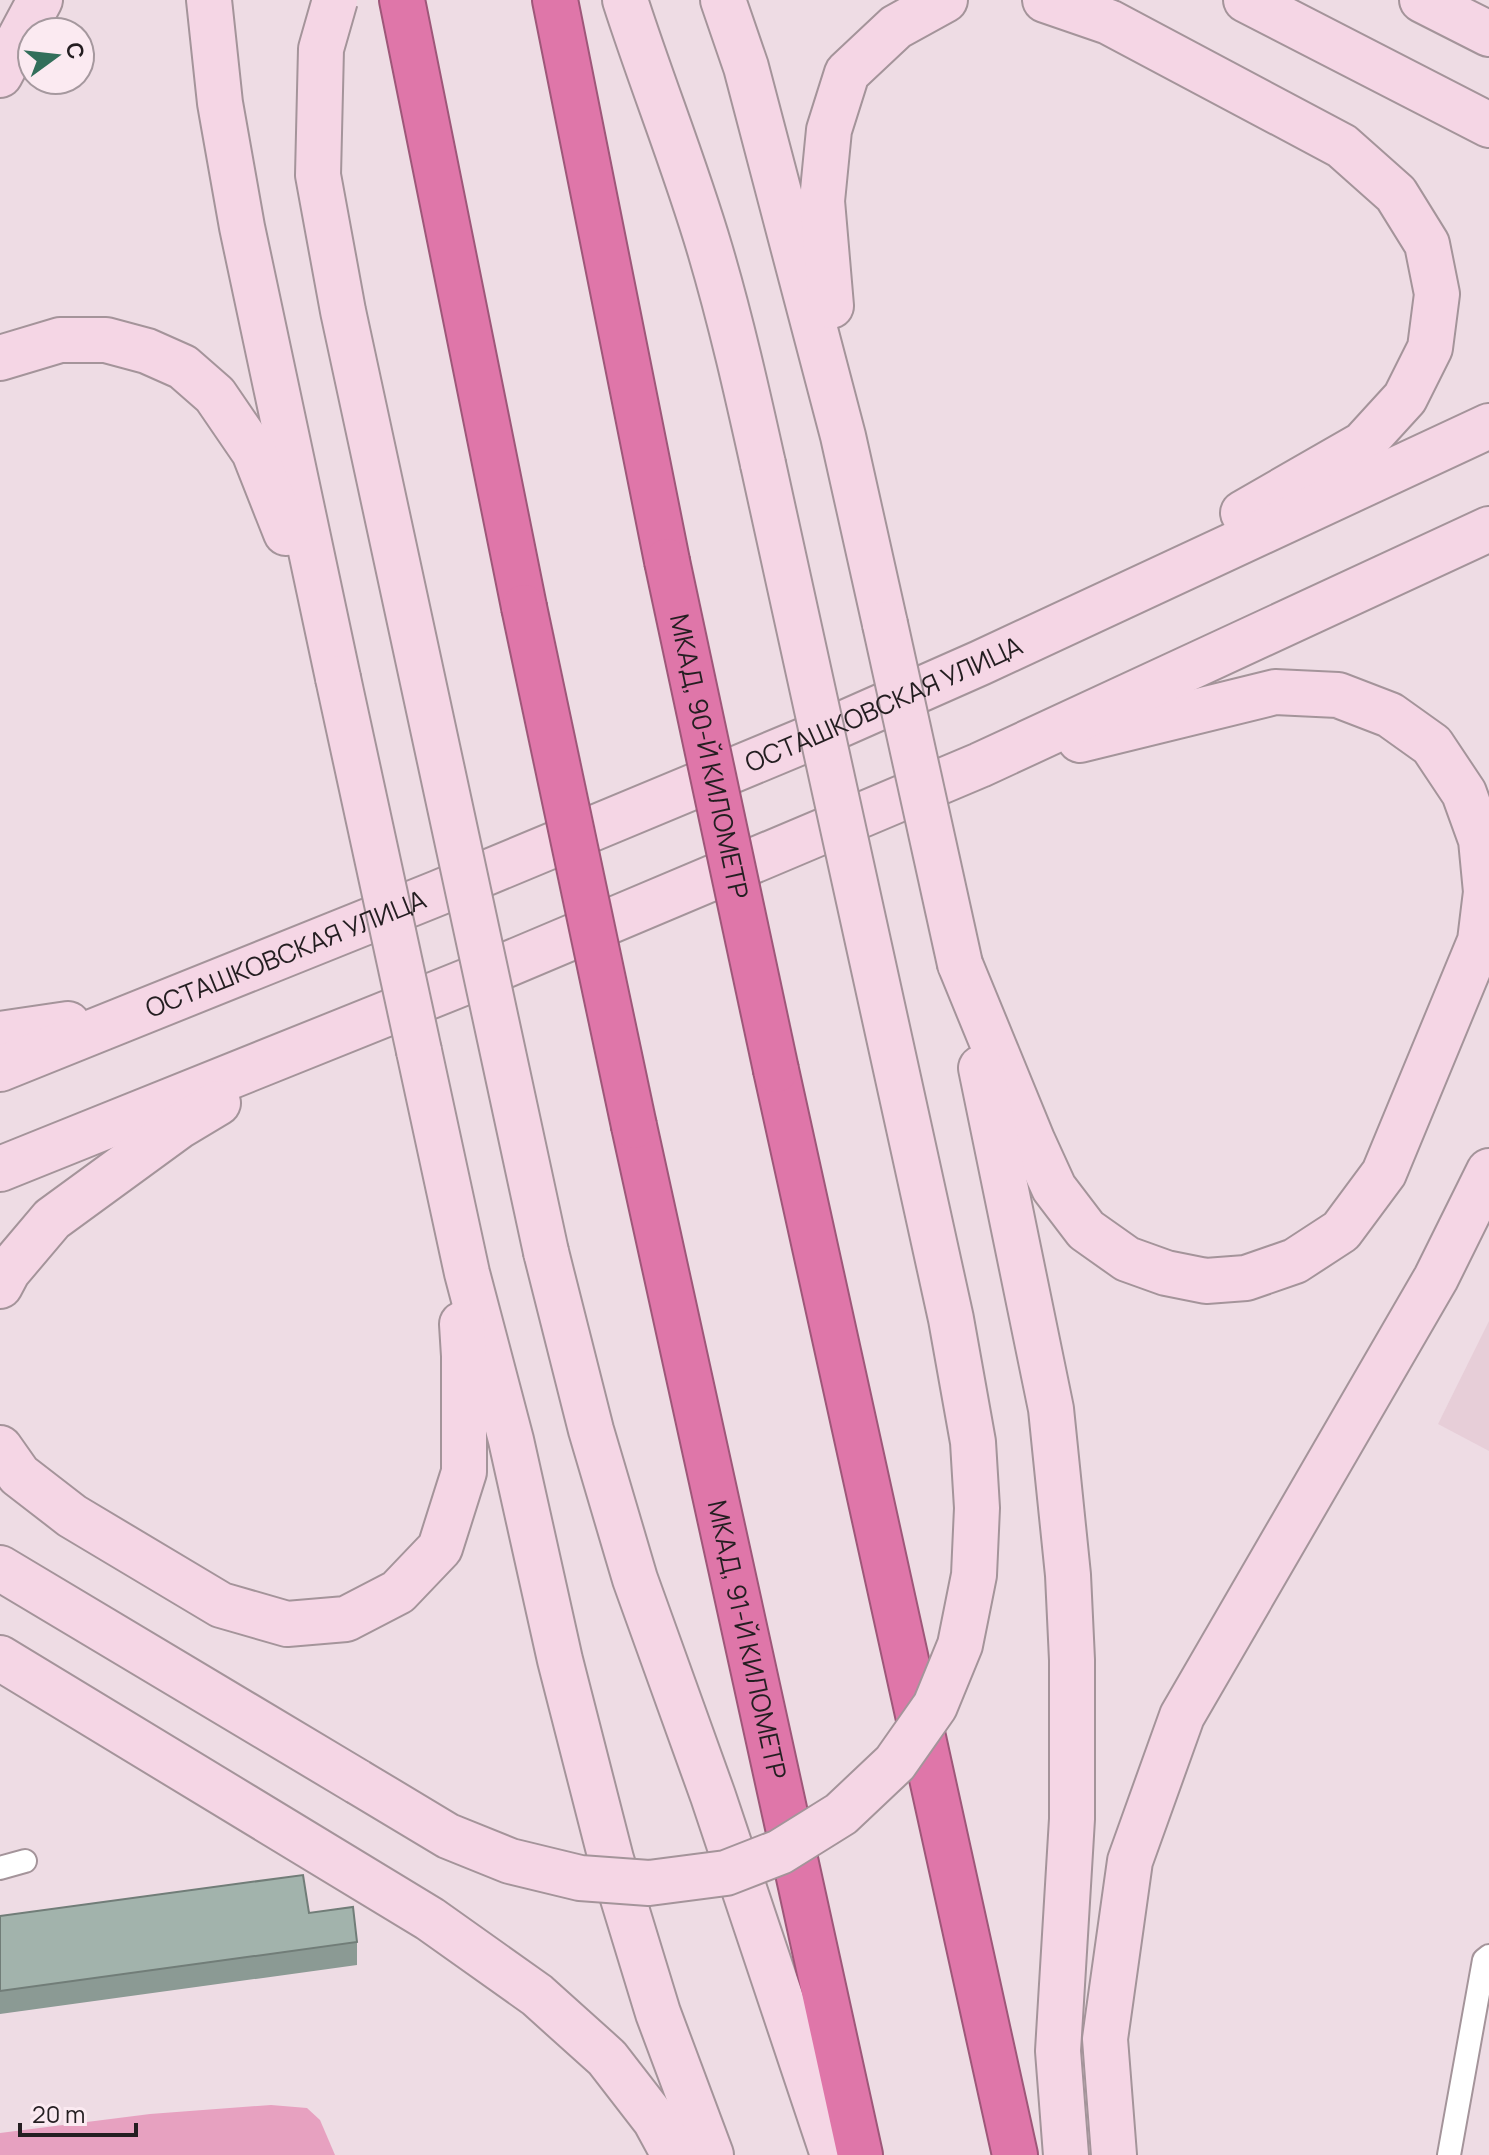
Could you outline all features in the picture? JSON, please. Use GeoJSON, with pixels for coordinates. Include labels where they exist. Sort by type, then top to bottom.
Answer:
{"type":"FeatureCollection","features":[{"type":"Feature","properties":{"kind":"highway","name":"МКАД, 91-Й КИЛОМЕТР"},"geometry":{"type":"LineString","coordinates":[[402,0],[524,607],[634,1126],[860,2155]]}},
{"type":"Feature","properties":{"kind":"highway","name":"МКАД, 90-Й КИЛОМЕТР"},"geometry":{"type":"LineString","coordinates":[[555,0],[667,561],[1015,2155]]}},
{"type":"Feature","properties":{"kind":"main road"},"geometry":{"type":"LineString","coordinates":[[0,75],[40,0]]}},
{"type":"Feature","properties":{"kind":"main road"},"geometry":{"type":"LineString","coordinates":[[0,1448],[19,1475],[72,1516],[221,1605],[287,1624],[346,1619],[398,1592],[440,1548],[464,1472],[462,1274],[451,1198],[242,227],[220,103],[209,0]]}},
{"type":"Feature","properties":{"kind":"main road"},"geometry":{"type":"LineString","coordinates":[[335,0],[321,49],[318,175],[343,311],[546,1252],[591,1430],[635,1579],[713,1796],[833,2155]]}},
{"type":"Feature","properties":{"kind":"main road"},"geometry":{"type":"LineString","coordinates":[[0,1568],[448,1836],[510,1861],[580,1878],[649,1883],[726,1873],[780,1852],[841,1814],[895,1763],[935,1706],[960,1645],[974,1575],[977,1508],[973,1442],[951,1319],[737,351],[709,249],[625,0]]}},
{"type":"Feature","properties":{"kind":"main road"},"geometry":{"type":"LineString","coordinates":[[723,0],[746,67],[843,436],[960,964],[983,1041],[1051,1409],[1068,1575],[1072,1660],[1072,1819],[1058,2051],[1066,2155]]}},
{"type":"Feature","properties":{"kind":"main road"},"geometry":{"type":"LineString","coordinates":[[843,436],[822,201],[829,130],[847,73],[896,27],[945,0]]}},
{"type":"Feature","properties":{"kind":"main road"},"geometry":{"type":"LineString","coordinates":[[980,663],[1363,444],[1405,398],[1430,348],[1437,294],[1427,244],[1396,194],[1342,146],[1109,22],[1045,0]]}},
{"type":"Feature","properties":{"kind":"main road"},"geometry":{"type":"LineString","coordinates":[[1246,0],[1489,125]]}},
{"type":"Feature","properties":{"kind":"main road"},"geometry":{"type":"LineString","coordinates":[[1422,0],[1489,34]]}},
{"type":"Feature","properties":{"kind":"main road"},"geometry":{"type":"LineString","coordinates":[[0,358],[60,340],[106,340],[147,351],[183,367],[215,395],[254,452],[338,678]]}},
{"type":"Feature","properties":{"kind":"main road","name":"ОСТАШКОВСКАЯ УЛИЦА"},"geometry":{"type":"LineString","coordinates":[[0,1069],[511,863],[801,742],[980,663],[1489,426]]}},
{"type":"Feature","properties":{"kind":"main road"},"geometry":{"type":"LineString","coordinates":[[0,1169],[473,979],[980,765],[1489,529]]}},
{"type":"Feature","properties":{"kind":"main road"},"geometry":{"type":"LineString","coordinates":[[980,765],[1275,692],[1338,695],[1390,715],[1432,745],[1464,793],[1481,840],[1486,892],[1480,941],[1384,1173],[1341,1231],[1295,1261],[1246,1278],[1206,1281],[1166,1273],[1127,1259],[1086,1230],[1054,1188],[983,1041]]}},
{"type":"Feature","properties":{"kind":"main road"},"geometry":{"type":"LineString","coordinates":[[0,1034],[60,1026],[198,990]]}},
{"type":"Feature","properties":{"kind":"main road"},"geometry":{"type":"LineString","coordinates":[[0,1286],[8,1271],[52,1219],[178,1127],[315,1043]]}},
{"type":"Feature","properties":{"kind":"main road"},"geometry":{"type":"LineString","coordinates":[[1105,2039],[1130,1861],[1182,1716],[1436,1278],[1489,1171]]}},
{"type":"Feature","properties":{"kind":"main road"},"geometry":{"type":"LineString","coordinates":[[462,1274],[511,1440],[560,1660],[611,1859],[658,2013],[711,2155]]}},
{"type":"Feature","properties":{"kind":"main road"},"geometry":{"type":"LineString","coordinates":[[0,1658],[430,1919],[537,1995],[607,2058],[655,2120],[674,2155]]}},
{"type":"Feature","properties":{"kind":"main road"},"geometry":{"type":"LineString","coordinates":[[1072,1819],[1105,2039],[1114,2155]]}},
{"type":"Feature","properties":{"kind":"lane"},"geometry":{"type":"LineString","coordinates":[[0,1868],[25,1861]]}},
{"type":"Feature","properties":{"kind":"lane"},"geometry":{"type":"LineString","coordinates":[[1449,2155],[1484,1960],[1489,1956]]}},
{"type":"Feature","properties":{"kind":"shaded area"},"geometry":{"type":"Polygon","coordinates":[[[1489,1321],[1489,1451],[1438,1424],[1489,1321]]]}},
{"type":"Feature","properties":{"kind":"shaded area"},"geometry":{"type":"Polygon","coordinates":[[[271,2105],[307,2108],[320,2120],[335,2155],[0,2155],[0,2133],[150,2114],[271,2105]]]}},
{"type":"Feature","properties":{"kind":"building"},"geometry":{"type":"Polygon","coordinates":[[[303,1875],[309,1913],[353,1907],[357,1942],[0,1991],[0,1916],[303,1875]]]}}]}
